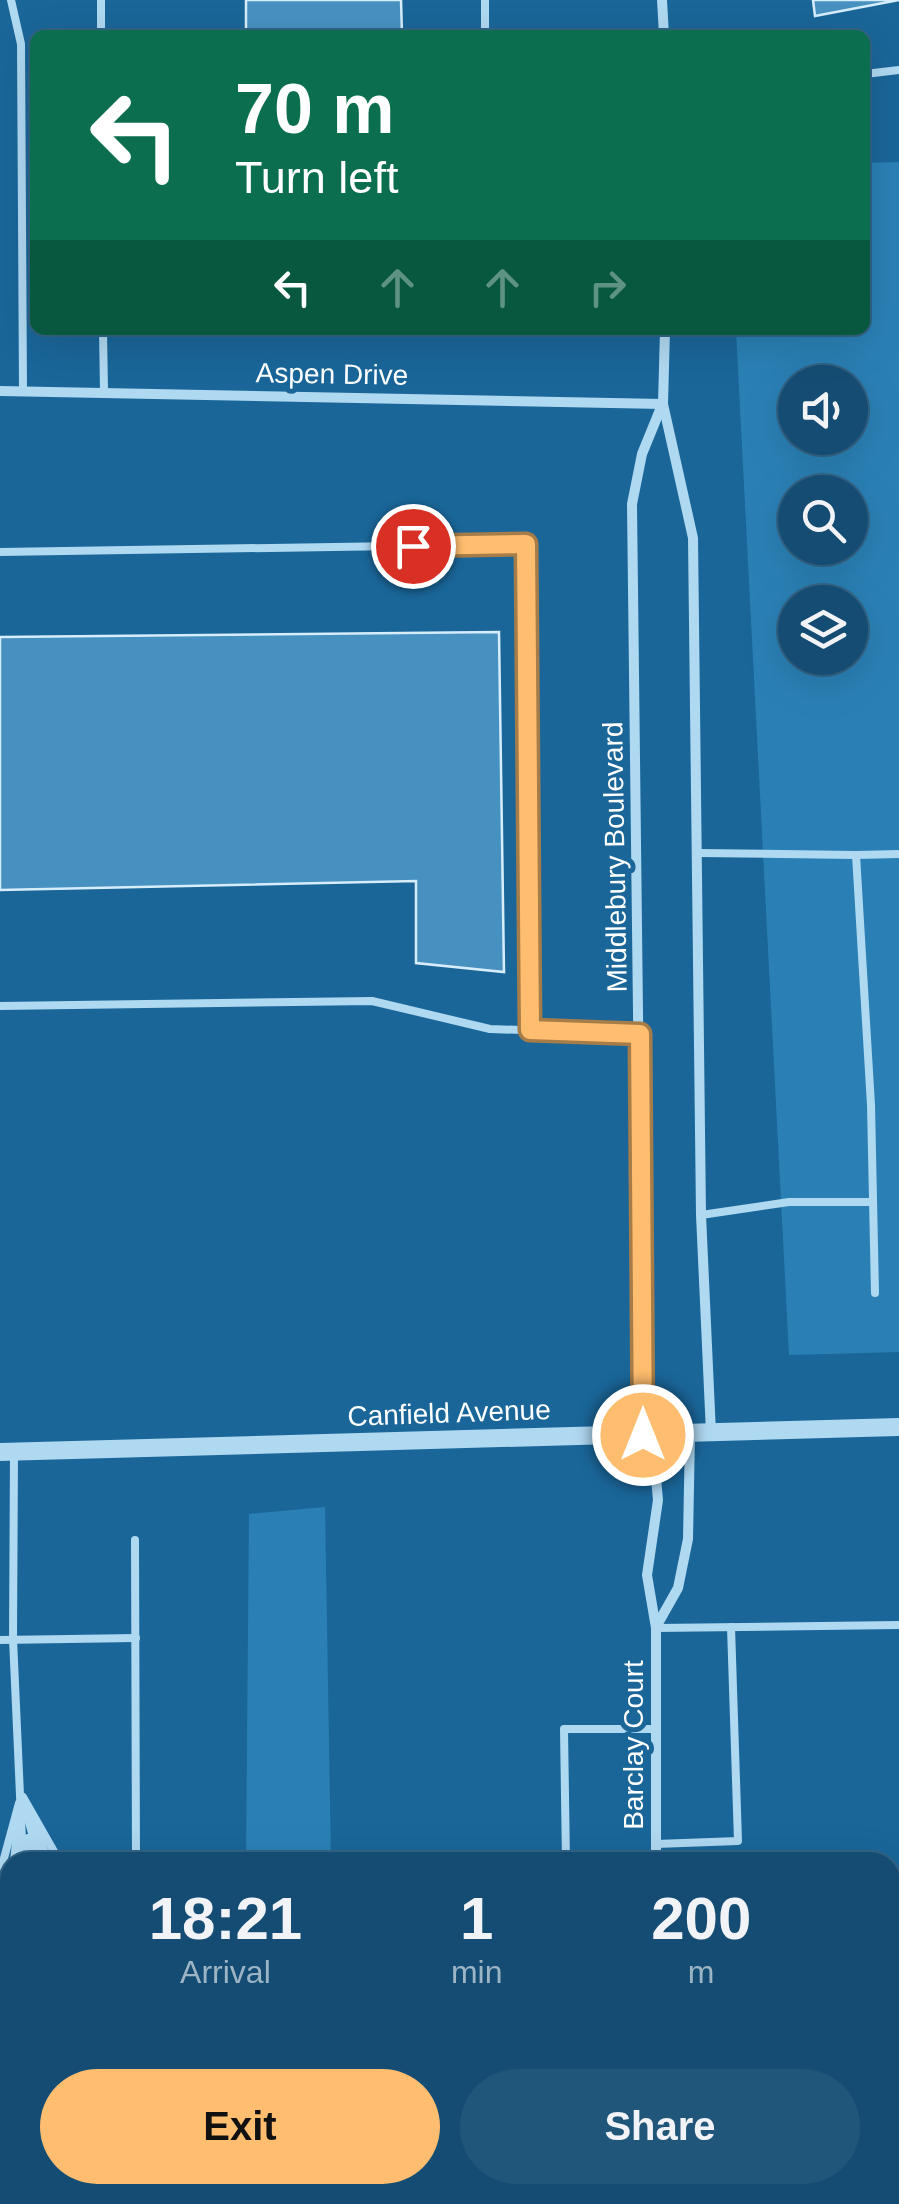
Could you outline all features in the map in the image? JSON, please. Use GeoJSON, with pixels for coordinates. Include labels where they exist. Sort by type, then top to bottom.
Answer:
{"type":"FeatureCollection","features":[{"type":"Feature","properties":{"kind":"street"},"geometry":{"type":"LineString","coordinates":[[662,0],[664,30]]}},
{"type":"Feature","properties":{"kind":"street","name":"Middlebury Boulevard"},"geometry":{"type":"LineString","coordinates":[[665,335],[663,404],[693,538],[701,1215],[711,1433]]}},
{"type":"Feature","properties":{"kind":"street","name":"Aspen Drive"},"geometry":{"type":"LineString","coordinates":[[0,392],[663,404]]}},
{"type":"Feature","properties":{"kind":"street","name":"Middlebury Boulevard"},"geometry":{"type":"LineString","coordinates":[[647,1435],[632,504],[642,454],[663,404]]}},
{"type":"Feature","properties":{"kind":"street","name":"Canfield Avenue"},"geometry":{"type":"LineString","coordinates":[[7,1452],[899,1427]]}},
{"type":"Feature","properties":{"kind":"street"},"geometry":{"type":"LineString","coordinates":[[656,1628],[678,1588],[688,1539],[690,1434]]}},
{"type":"Feature","properties":{"kind":"street","name":"Barclay Court"},"geometry":{"type":"LineString","coordinates":[[647,1435],[658,1500],[647,1575],[656,1628],[656,1852]]}},
{"type":"Feature","properties":{"kind":"lane"},"geometry":{"type":"LineString","coordinates":[[11,0],[21,44],[23,391]]}},
{"type":"Feature","properties":{"kind":"lane"},"geometry":{"type":"LineString","coordinates":[[101,0],[101,30]]}},
{"type":"Feature","properties":{"kind":"lane"},"geometry":{"type":"LineString","coordinates":[[485,0],[485,30]]}},
{"type":"Feature","properties":{"kind":"lane"},"geometry":{"type":"LineString","coordinates":[[870,73],[899,70]]}},
{"type":"Feature","properties":{"kind":"lane"},"geometry":{"type":"LineString","coordinates":[[104,335],[104,391]]}},
{"type":"Feature","properties":{"kind":"lane"},"geometry":{"type":"LineString","coordinates":[[0,552],[526,544],[530,1030]]}},
{"type":"Feature","properties":{"kind":"lane"},"geometry":{"type":"LineString","coordinates":[[698,853],[899,854]]}},
{"type":"Feature","properties":{"kind":"lane"},"geometry":{"type":"LineString","coordinates":[[856,855],[871,1105],[875,1294]]}},
{"type":"Feature","properties":{"kind":"lane"},"geometry":{"type":"LineString","coordinates":[[0,1006],[372,1001],[490,1028],[640,1034]]}},
{"type":"Feature","properties":{"kind":"lane"},"geometry":{"type":"LineString","coordinates":[[701,1215],[789,1202],[871,1202]]}},
{"type":"Feature","properties":{"kind":"lane"},"geometry":{"type":"LineString","coordinates":[[7,1452],[23,1852]]}},
{"type":"Feature","properties":{"kind":"lane"},"geometry":{"type":"LineString","coordinates":[[135,1540],[136,1852]]}},
{"type":"Feature","properties":{"kind":"lane"},"geometry":{"type":"LineString","coordinates":[[656,1628],[899,1625]]}},
{"type":"Feature","properties":{"kind":"lane"},"geometry":{"type":"LineString","coordinates":[[656,1844],[738,1841],[731,1627]]}},
{"type":"Feature","properties":{"kind":"lane"},"geometry":{"type":"LineString","coordinates":[[0,1640],[136,1638]]}},
{"type":"Feature","properties":{"kind":"lane"},"geometry":{"type":"LineString","coordinates":[[566,1852],[564,1730],[656,1729]]}},
{"type":"Feature","properties":{"kind":"lane"},"geometry":{"type":"LineString","coordinates":[[15,1852],[21,1794]]}},
{"type":"Feature","properties":{"kind":"lane"},"geometry":{"type":"LineString","coordinates":[[21,1794],[34,1852]]}},
{"type":"Feature","properties":{"kind":"lane"},"geometry":{"type":"LineString","coordinates":[[21,1794],[45,1852]]}},
{"type":"Feature","properties":{"kind":"lane"},"geometry":{"type":"LineString","coordinates":[[21,1794],[54,1852]]}},
{"type":"Feature","properties":{"kind":"lane"},"geometry":{"type":"LineString","coordinates":[[6,1852],[21,1794]]}},
{"type":"Feature","properties":{"kind":"shaded area"},"geometry":{"type":"Polygon","coordinates":[[[899,162],[899,1352],[789,1355],[736,335],[870,335],[870,163],[899,162]]]}},
{"type":"Feature","properties":{"kind":"shaded area"},"geometry":{"type":"Polygon","coordinates":[[[325,1507],[331,1852],[246,1852],[249,1514],[325,1507]]]}},
{"type":"Feature","properties":{"kind":"building"},"geometry":{"type":"Polygon","coordinates":[[[246,0],[401,0],[402,30],[246,30],[246,0]]]}},
{"type":"Feature","properties":{"kind":"building"},"geometry":{"type":"Polygon","coordinates":[[[813,0],[899,0],[815,16],[813,0]]]}},
{"type":"Feature","properties":{"kind":"building"},"geometry":{"type":"Polygon","coordinates":[[[499,632],[504,972],[416,963],[416,881],[0,890],[0,637],[499,632]]]}},
{"type":"Feature","properties":{"kind":"route"},"geometry":{"type":"LineString","coordinates":[[413,546],[526,544],[530,1030],[640,1034],[643,1435]]}}]}
